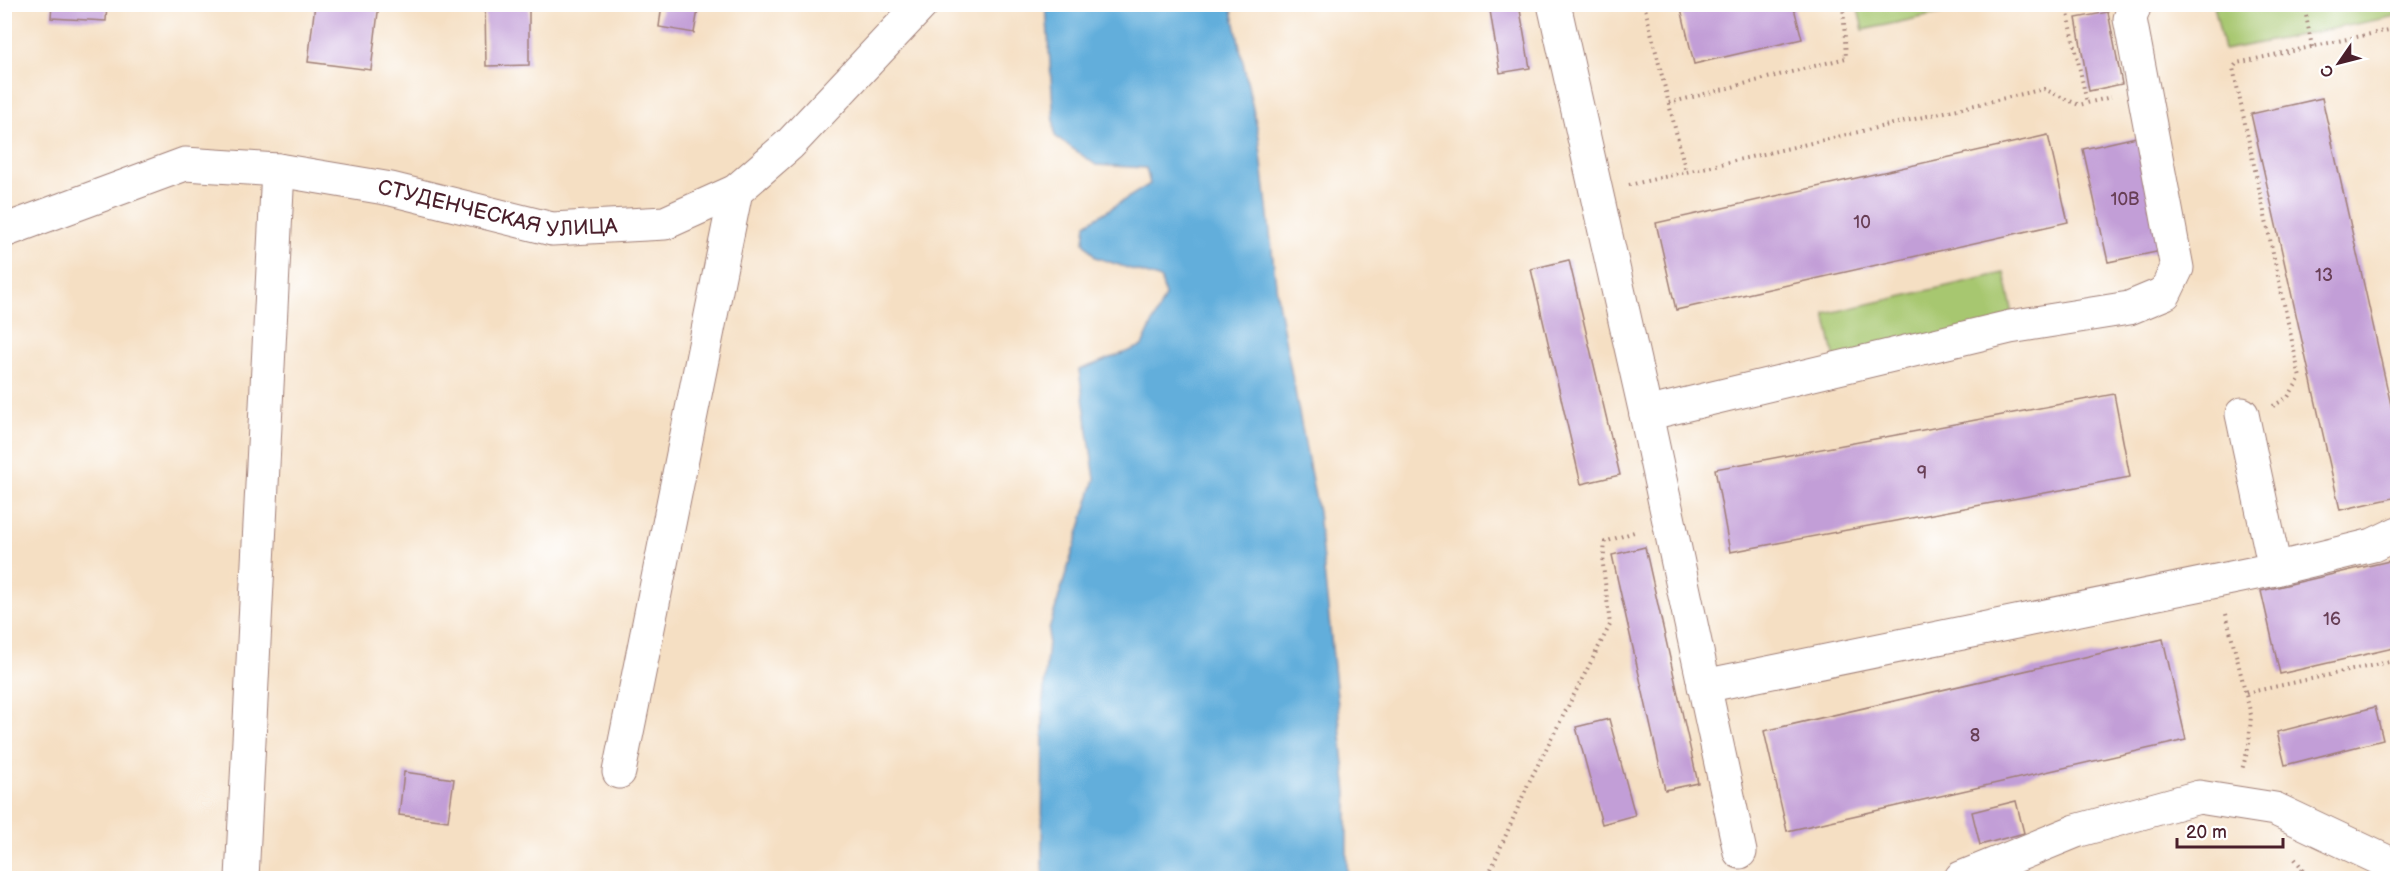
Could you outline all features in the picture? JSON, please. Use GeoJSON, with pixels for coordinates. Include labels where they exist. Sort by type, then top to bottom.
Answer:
{"type":"FeatureCollection","features":[{"type":"Feature","properties":{"kind":"street","name":"СТУДЕНЧЕСКАЯ УЛИЦА"},"geometry":{"type":"LineString","coordinates":[[4,231],[185,164],[278,170],[391,189],[552,229],[665,223],[736,191],[790,144],[922,4]]}},
{"type":"Feature","properties":{"kind":"street"},"geometry":{"type":"LineString","coordinates":[[1554,4],[1646,414],[1740,852]]}},
{"type":"Feature","properties":{"kind":"street"},"geometry":{"type":"LineString","coordinates":[[1646,414],[2010,327],[2129,309],[2165,293],[2176,268],[2130,19],[2135,4]]}},
{"type":"Feature","properties":{"kind":"street"},"geometry":{"type":"LineString","coordinates":[[242,879],[278,170]]}},
{"type":"Feature","properties":{"kind":"street"},"geometry":{"type":"LineString","coordinates":[[619,772],[736,191]]}},
{"type":"Feature","properties":{"kind":"street"},"geometry":{"type":"LineString","coordinates":[[2242,414],[2275,569]]}},
{"type":"Feature","properties":{"kind":"street"},"geometry":{"type":"LineString","coordinates":[[1704,686],[2275,569],[2373,545],[2397,533]]}},
{"type":"Feature","properties":{"kind":"street"},"geometry":{"type":"LineString","coordinates":[[1961,879],[2014,868],[2076,831],[2199,797],[2275,809],[2397,867]]}},
{"type":"Feature","properties":{"kind":"path"},"geometry":{"type":"LineString","coordinates":[[1644,4],[1686,172]]}},
{"type":"Feature","properties":{"kind":"path"},"geometry":{"type":"LineString","coordinates":[[1669,103],[1846,58],[1843,4]]}},
{"type":"Feature","properties":{"kind":"path"},"geometry":{"type":"LineString","coordinates":[[2066,4],[2087,103]]}},
{"type":"Feature","properties":{"kind":"path"},"geometry":{"type":"LineString","coordinates":[[2304,4],[2312,47]]}},
{"type":"Feature","properties":{"kind":"path"},"geometry":{"type":"LineString","coordinates":[[2242,414],[2270,408],[2288,397],[2300,378],[2233,68],[2237,63],[2397,28]]}},
{"type":"Feature","properties":{"kind":"path"},"geometry":{"type":"LineString","coordinates":[[1596,192],[2043,88],[2079,105],[2143,89]]}},
{"type":"Feature","properties":{"kind":"path"},"geometry":{"type":"LineString","coordinates":[[1484,879],[1488,876],[1529,782],[1610,625],[1603,564],[1605,542],[1669,521]]}},
{"type":"Feature","properties":{"kind":"path"},"geometry":{"type":"LineString","coordinates":[[2217,581],[2252,715],[2249,745],[2240,778]]}},
{"type":"Feature","properties":{"kind":"path"},"geometry":{"type":"LineString","coordinates":[[2246,693],[2397,660]]}},
{"type":"Feature","properties":{"kind":"path"},"geometry":{"type":"LineString","coordinates":[[2289,851],[2302,868],[2304,879]]}},
{"type":"Feature","properties":{"kind":"green space"},"geometry":{"type":"Polygon","coordinates":[[[1857,4],[1978,5],[1863,30],[1857,4]]]}},
{"type":"Feature","properties":{"kind":"green space"},"geometry":{"type":"Polygon","coordinates":[[[2214,5],[2397,5],[2397,16],[2224,50],[2214,5]]]}},
{"type":"Feature","properties":{"kind":"green space"},"geometry":{"type":"Polygon","coordinates":[[[2004,273],[2015,323],[1836,364],[1825,314],[2004,273]]]}},
{"type":"Feature","properties":{"kind":"water"},"geometry":{"type":"Polygon","coordinates":[[[1046,5],[1231,5],[1259,137],[1278,302],[1318,512],[1347,793],[1347,877],[1345,878],[1044,878],[1042,864],[1043,701],[1049,629],[1095,479],[1079,370],[1142,346],[1165,296],[1161,279],[1095,257],[1084,242],[1086,224],[1150,184],[1146,168],[1096,165],[1055,136],[1046,5]]]}},
{"type":"Feature","properties":{"kind":"building"},"geometry":{"type":"Polygon","coordinates":[[[52,4],[107,4],[106,21],[51,18],[52,4]]]}},
{"type":"Feature","properties":{"kind":"building"},"geometry":{"type":"Polygon","coordinates":[[[315,4],[379,4],[371,70],[308,62],[315,4]]]}},
{"type":"Feature","properties":{"kind":"building"},"geometry":{"type":"Polygon","coordinates":[[[662,4],[699,4],[694,33],[659,27],[662,4]]]}},
{"type":"Feature","properties":{"kind":"building"},"geometry":{"type":"Polygon","coordinates":[[[1489,4],[1519,4],[1530,68],[1500,73],[1489,4]]]}},
{"type":"Feature","properties":{"kind":"building"},"geometry":{"type":"Polygon","coordinates":[[[1680,4],[1793,4],[1802,39],[1694,64],[1680,4]]]}},
{"type":"Feature","properties":{"kind":"building"},"geometry":{"type":"Polygon","coordinates":[[[485,5],[529,5],[529,65],[486,66],[485,5]]]}},
{"type":"Feature","properties":{"kind":"building"},"geometry":{"type":"Polygon","coordinates":[[[2108,12],[2122,84],[2089,91],[2076,18],[2108,12]]]}},
{"type":"Feature","properties":{"kind":"building"},"geometry":{"type":"Polygon","coordinates":[[[2322,98],[2398,436],[2398,497],[2340,510],[2251,114],[2322,98]]]}},
{"type":"Feature","properties":{"kind":"building"},"geometry":{"type":"Polygon","coordinates":[[[2048,135],[2068,222],[1676,310],[1656,223],[2048,135]]]}},
{"type":"Feature","properties":{"kind":"building"},"geometry":{"type":"Polygon","coordinates":[[[2141,136],[2166,250],[2108,262],[2083,149],[2141,136]]]}},
{"type":"Feature","properties":{"kind":"building"},"geometry":{"type":"Polygon","coordinates":[[[1569,260],[1620,475],[1581,484],[1531,269],[1569,260]]]}},
{"type":"Feature","properties":{"kind":"building"},"geometry":{"type":"Polygon","coordinates":[[[2114,394],[2130,477],[1730,552],[1715,469],[2114,394]]]}},
{"type":"Feature","properties":{"kind":"building"},"geometry":{"type":"Polygon","coordinates":[[[1645,547],[1698,783],[1665,790],[1612,555],[1645,547]]]}},
{"type":"Feature","properties":{"kind":"building"},"geometry":{"type":"Polygon","coordinates":[[[2398,559],[2398,647],[2280,674],[2261,591],[2398,559]]]}},
{"type":"Feature","properties":{"kind":"building"},"geometry":{"type":"Polygon","coordinates":[[[2163,639],[2186,740],[1787,831],[1764,731],[2163,639]]]}},
{"type":"Feature","properties":{"kind":"building"},"geometry":{"type":"Polygon","coordinates":[[[2375,707],[2383,740],[2285,765],[2277,732],[2375,707]]]}},
{"type":"Feature","properties":{"kind":"building"},"geometry":{"type":"Polygon","coordinates":[[[1609,719],[1635,815],[1602,824],[1576,727],[1609,719]]]}},
{"type":"Feature","properties":{"kind":"building"},"geometry":{"type":"Polygon","coordinates":[[[404,772],[454,779],[448,821],[399,815],[404,772]]]}},
{"type":"Feature","properties":{"kind":"building"},"geometry":{"type":"Polygon","coordinates":[[[2016,801],[2024,833],[1980,845],[1972,812],[2016,801]]]}}]}
